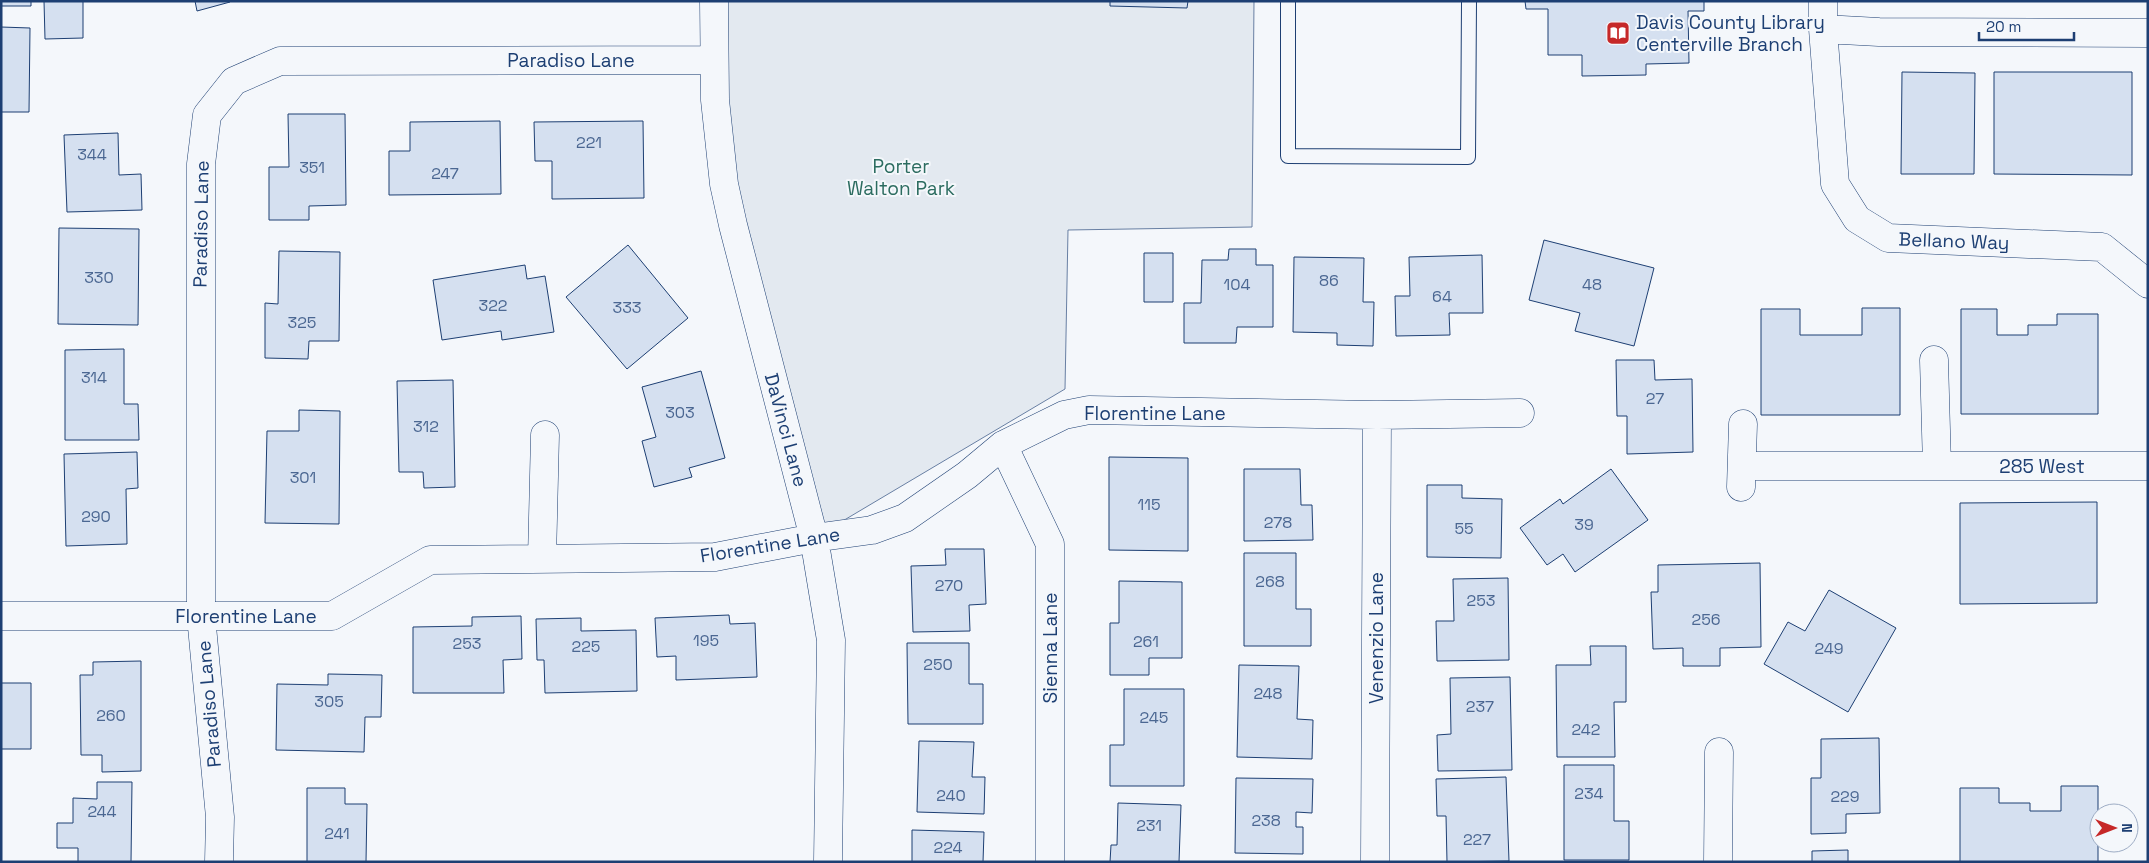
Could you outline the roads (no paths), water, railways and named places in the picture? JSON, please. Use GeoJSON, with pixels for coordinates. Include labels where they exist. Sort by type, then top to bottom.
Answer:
{"type":"FeatureCollection","features":[{"type":"Feature","properties":{"kind":"street","name":"DaVinci Lane"},"geometry":{"type":"LineString","coordinates":[[714,1],[717,128],[727,201],[814,538],[831,640],[828,862]]}},
{"type":"Feature","properties":{"kind":"street","name":"Bellano Way"},"geometry":{"type":"LineString","coordinates":[[1823,1],[1823,30],[1835,184],[1857,219],[1888,238],[2102,247],[2148,284]]}},
{"type":"Feature","properties":{"kind":"street"},"geometry":{"type":"LineString","coordinates":[[1823,30],[2148,33]]}},
{"type":"Feature","properties":{"kind":"street","name":"Paradiso Lane"},"geometry":{"type":"LineString","coordinates":[[219,862],[220,817],[201,616],[201,164],[207,115],[234,81],[280,61],[714,60]]}},
{"type":"Feature","properties":{"kind":"street"},"geometry":{"type":"LineString","coordinates":[[1934,360],[1937,466]]}},
{"type":"Feature","properties":{"kind":"street","name":"Florentine Lane"},"geometry":{"type":"LineString","coordinates":[[1,616],[332,616],[430,560],[715,557],[814,538],[872,530],[905,518],[967,475],[1003,445],[1064,415],[1089,410],[1378,415],[1520,413]]}},
{"type":"Feature","properties":{"kind":"street","name":"Venenzio Lane"},"geometry":{"type":"LineString","coordinates":[[1376,862],[1378,415]]}},
{"type":"Feature","properties":{"kind":"street","name":"285 West"},"geometry":{"type":"LineString","coordinates":[[1743,424],[1741,477],[1937,466],[2148,466]]}},
{"type":"Feature","properties":{"kind":"street"},"geometry":{"type":"LineString","coordinates":[[542,559],[545,434]]}},
{"type":"Feature","properties":{"kind":"street","name":"Sienna Lane"},"geometry":{"type":"LineString","coordinates":[[1003,445],[1050,544],[1050,862]]}},
{"type":"Feature","properties":{"kind":"street"},"geometry":{"type":"LineString","coordinates":[[1718,862],[1719,752]]}},
{"type":"Feature","properties":{"kind":"lane"},"geometry":{"type":"LineString","coordinates":[[1288,1],[1288,156],[1381,157],[1468,157],[1469,1]]}},
{"type":"Feature","properties":{"kind":"place","name":"Davis County Library Centerville Branch"},"geometry":{"type":"Point","coordinates":[1618,33]}},
{"type":"Feature","properties":{"kind":"park label","name":"Porter Walton Park"},"geometry":{"type":"Point","coordinates":[901,177]}}]}
